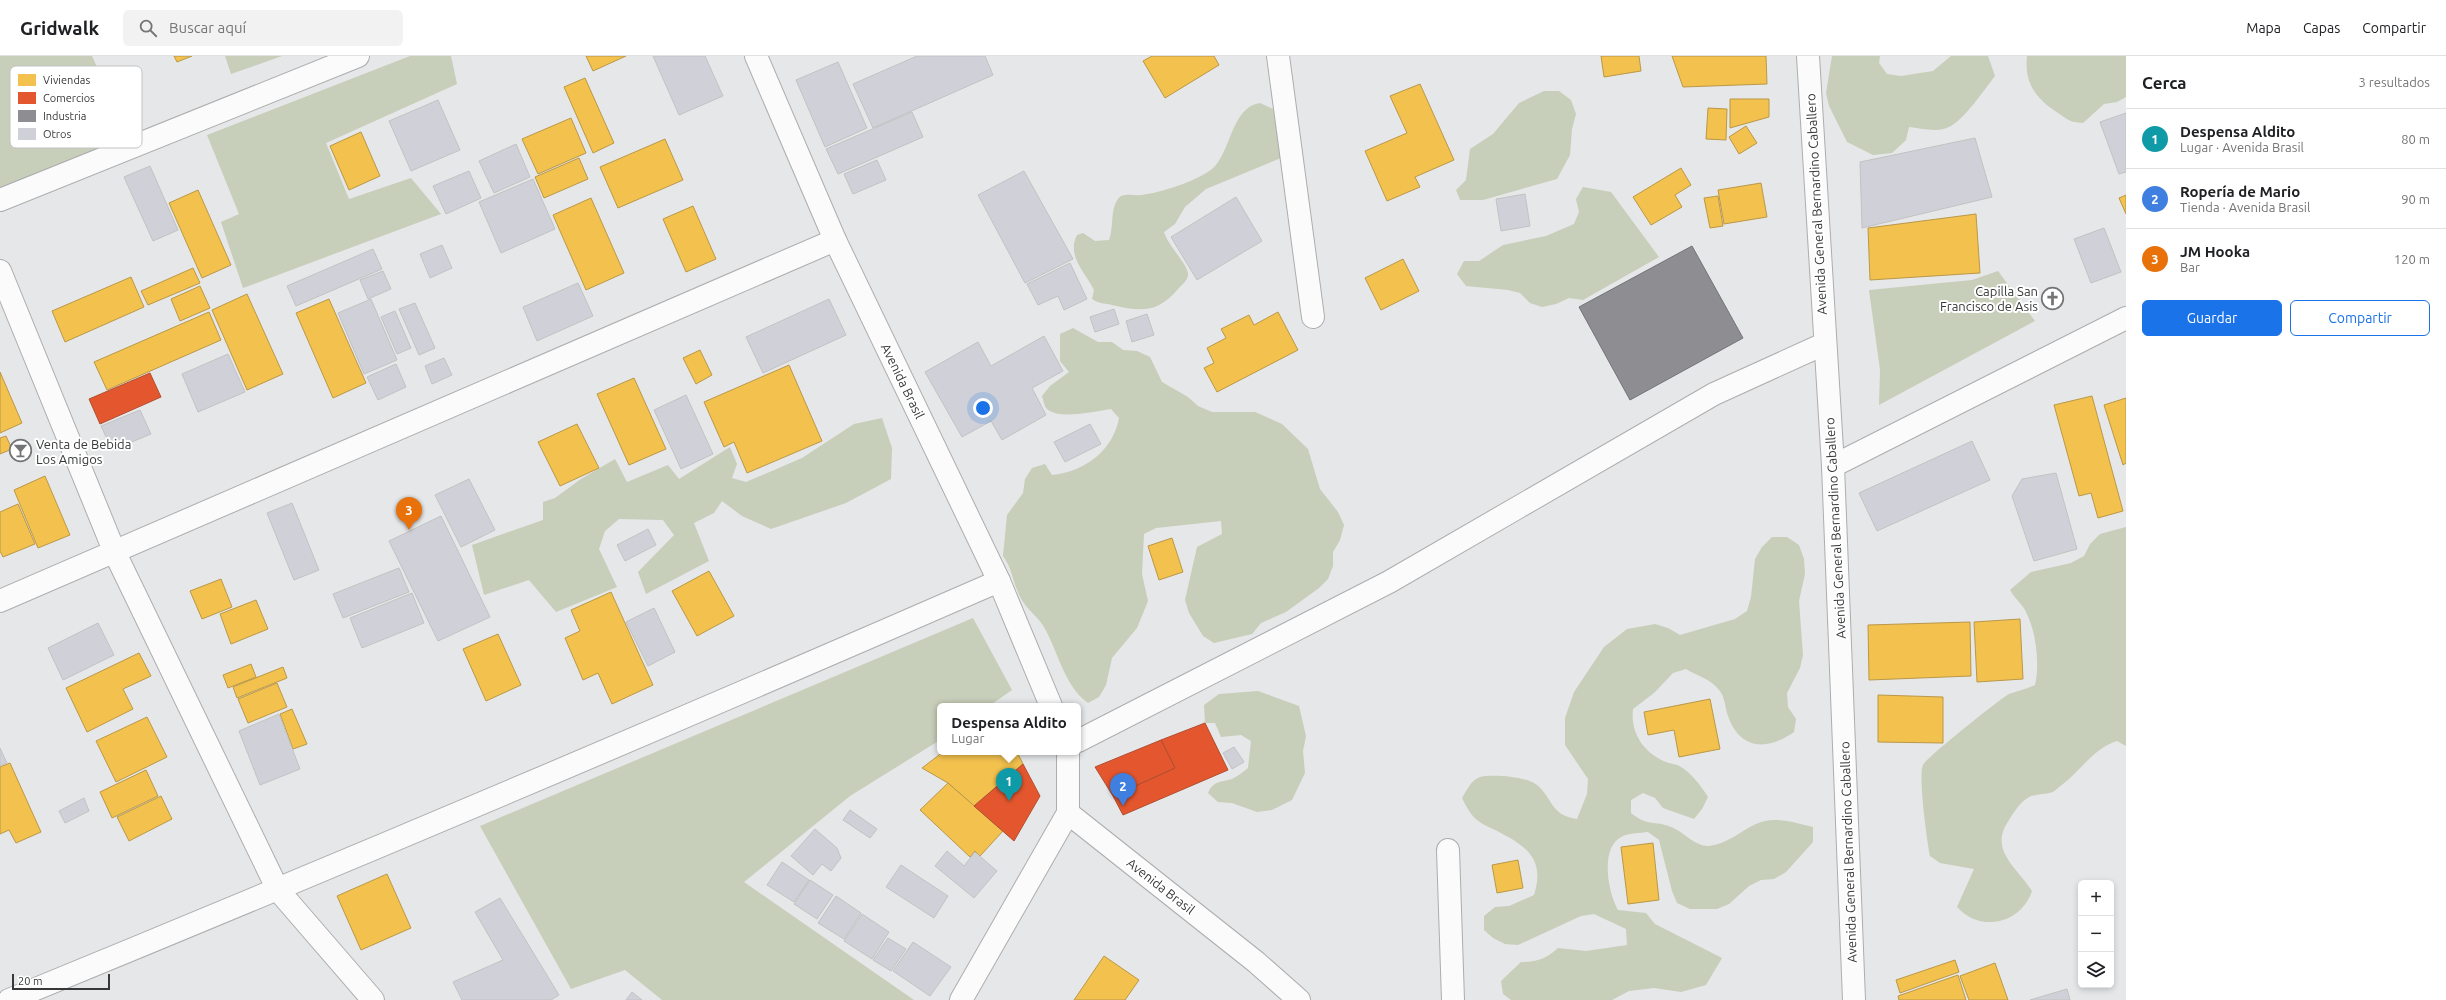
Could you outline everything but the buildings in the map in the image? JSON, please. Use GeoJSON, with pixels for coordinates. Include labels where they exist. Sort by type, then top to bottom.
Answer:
{"type":"FeatureCollection","features":[{"type":"Feature","properties":{"kind":"street"},"geometry":{"type":"LineString","coordinates":[[142,143],[358,56]]}},
{"type":"Feature","properties":{"kind":"street","name":"Avenida Brasil"},"geometry":{"type":"LineString","coordinates":[[756,56],[835,240],[999,581],[1050,703]]}},
{"type":"Feature","properties":{"kind":"street"},"geometry":{"type":"LineString","coordinates":[[1278,56],[1313,317]]}},
{"type":"Feature","properties":{"kind":"street","name":"Avenida General Bernardino Caballero"},"geometry":{"type":"LineString","coordinates":[[1808,56],[1824,344],[1833,466],[1854,1000]]}},
{"type":"Feature","properties":{"kind":"street"},"geometry":{"type":"LineString","coordinates":[[0,200],[129,148]]}},
{"type":"Feature","properties":{"kind":"street"},"geometry":{"type":"LineString","coordinates":[[0,601],[115,553],[835,240]]}},
{"type":"Feature","properties":{"kind":"street"},"geometry":{"type":"LineString","coordinates":[[0,271],[115,553],[278,890],[374,1000]]}},
{"type":"Feature","properties":{"kind":"street"},"geometry":{"type":"LineString","coordinates":[[1833,466],[2126,318]]}},
{"type":"Feature","properties":{"kind":"street"},"geometry":{"type":"LineString","coordinates":[[1081,740],[1389,582],[1714,394],[1824,344]]}},
{"type":"Feature","properties":{"kind":"street"},"geometry":{"type":"LineString","coordinates":[[9,1000],[278,890],[732,698],[999,581]]}},
{"type":"Feature","properties":{"kind":"street"},"geometry":{"type":"LineString","coordinates":[[961,1000],[1068,813],[1068,755]]}},
{"type":"Feature","properties":{"kind":"street","name":"Avenida Brasil"},"geometry":{"type":"LineString","coordinates":[[1068,813],[1256,962],[1299,1000]]}},
{"type":"Feature","properties":{"kind":"street"},"geometry":{"type":"LineString","coordinates":[[1448,850],[1454,1000]]}},
{"type":"Feature","properties":{"kind":"green space"},"geometry":{"type":"Polygon","coordinates":[[[0,56],[92,56],[96,66],[10,66],[10,148],[101,148],[0,193],[0,56]]]}},
{"type":"Feature","properties":{"kind":"green space"},"geometry":{"type":"Polygon","coordinates":[[[225,56],[282,56],[231,74],[225,56]]]}},
{"type":"Feature","properties":{"kind":"green space"},"geometry":{"type":"Polygon","coordinates":[[[410,56],[451,56],[457,84],[326,143],[349,199],[411,178],[441,214],[243,288],[221,222],[239,214],[207,135],[410,56]]]}},
{"type":"Feature","properties":{"kind":"green space"},"geometry":{"type":"Polygon","coordinates":[[[1832,56],[1880,56],[1879,63],[1887,74],[1901,76],[1933,71],[1951,56],[1988,56],[1995,76],[1974,104],[1961,118],[1949,127],[1940,130],[1929,130],[1909,127],[1906,140],[1892,153],[1873,155],[1847,142],[1829,106],[1826,93],[1832,56]]]}},
{"type":"Feature","properties":{"kind":"green space"},"geometry":{"type":"Polygon","coordinates":[[[2027,56],[2126,56],[2126,97],[2117,102],[2104,104],[2083,123],[2069,120],[2043,102],[2033,89],[2027,74],[2027,56]]]}},
{"type":"Feature","properties":{"kind":"green space"},"geometry":{"type":"Polygon","coordinates":[[[1544,91],[1559,91],[1571,100],[1576,114],[1572,129],[1570,155],[1557,179],[1483,200],[1460,200],[1456,190],[1466,180],[1470,149],[1493,134],[1519,103],[1544,91]]]}},
{"type":"Feature","properties":{"kind":"green space"},"geometry":{"type":"Polygon","coordinates":[[[1260,103],[1273,109],[1281,158],[1206,189],[1185,207],[1175,224],[1164,232],[1187,270],[1187,279],[1171,297],[1163,303],[1148,309],[1132,309],[1099,303],[1092,299],[1094,290],[1075,257],[1074,243],[1077,235],[1083,233],[1095,241],[1109,240],[1114,208],[1120,197],[1125,195],[1149,194],[1168,189],[1197,178],[1212,169],[1218,162],[1237,121],[1250,106],[1260,103]]]}},
{"type":"Feature","properties":{"kind":"green space"},"geometry":{"type":"Polygon","coordinates":[[[1583,187],[1611,192],[1659,257],[1583,300],[1569,298],[1556,304],[1542,307],[1530,303],[1520,293],[1508,290],[1466,286],[1457,274],[1464,261],[1479,261],[1503,245],[1546,236],[1574,224],[1579,212],[1576,199],[1583,187]]]}},
{"type":"Feature","properties":{"kind":"green space"},"geometry":{"type":"Polygon","coordinates":[[[1998,271],[2035,321],[1879,405],[1880,370],[1869,290],[1972,280],[1998,271]]]}},
{"type":"Feature","properties":{"kind":"green space"},"geometry":{"type":"Polygon","coordinates":[[[1073,328],[1098,342],[1112,342],[1123,350],[1137,351],[1150,357],[1162,382],[1188,397],[1198,406],[1212,412],[1255,412],[1282,424],[1308,449],[1320,489],[1338,512],[1344,525],[1340,540],[1333,552],[1333,566],[1328,579],[1319,588],[1286,612],[1261,623],[1252,634],[1214,643],[1203,636],[1189,613],[1185,600],[1197,547],[1222,534],[1221,521],[1156,528],[1144,534],[1142,574],[1148,601],[1137,628],[1112,658],[1106,685],[1099,697],[1088,703],[1073,687],[1048,634],[1042,624],[1020,597],[1003,556],[1007,515],[1023,493],[1025,479],[1032,468],[1045,464],[1052,475],[1075,469],[1086,464],[1104,450],[1116,430],[1119,418],[1111,409],[1068,415],[1052,412],[1046,408],[1042,396],[1050,386],[1069,372],[1060,361],[1060,334],[1073,328]]]}},
{"type":"Feature","properties":{"kind":"green space"},"geometry":{"type":"Polygon","coordinates":[[[882,418],[892,448],[891,479],[846,503],[771,529],[742,516],[722,501],[714,513],[694,523],[709,561],[646,594],[638,572],[674,535],[663,520],[619,519],[605,531],[599,549],[617,587],[556,612],[529,580],[484,595],[472,545],[543,520],[543,502],[555,498],[581,479],[615,459],[627,482],[668,465],[679,479],[730,447],[737,464],[732,478],[746,482],[802,458],[854,424],[882,418]]]}},
{"type":"Feature","properties":{"kind":"green space"},"geometry":{"type":"Polygon","coordinates":[[[2126,527],[2126,746],[2117,741],[2109,744],[2095,754],[2053,792],[2029,797],[2023,801],[2003,831],[2002,840],[2003,849],[2007,858],[2032,891],[2027,902],[2019,911],[2010,917],[1999,921],[1988,922],[1977,920],[1966,915],[1957,907],[1974,869],[1940,863],[1930,856],[1922,794],[1923,765],[1949,741],[2003,698],[2009,694],[2035,685],[2037,658],[2035,638],[2025,610],[2010,590],[2031,572],[2071,563],[2084,556],[2090,544],[2100,534],[2126,527]]]}},
{"type":"Feature","properties":{"kind":"green space"},"geometry":{"type":"Polygon","coordinates":[[[1772,537],[1787,537],[1799,545],[1804,559],[1805,574],[1799,601],[1803,655],[1800,668],[1787,693],[1788,707],[1796,719],[1794,732],[1774,742],[1764,744],[1755,744],[1747,741],[1740,736],[1733,727],[1728,716],[1723,695],[1716,686],[1708,680],[1686,669],[1673,673],[1654,693],[1633,709],[1636,734],[1645,748],[1651,753],[1666,762],[1678,765],[1689,773],[1708,797],[1702,809],[1694,819],[1663,808],[1655,798],[1643,793],[1631,800],[1631,813],[1647,822],[1665,825],[1676,829],[1704,846],[1722,843],[1756,824],[1770,820],[1792,822],[1813,827],[1813,842],[1786,872],[1774,879],[1761,880],[1749,886],[1729,904],[1717,909],[1690,909],[1677,903],[1672,891],[1659,840],[1648,832],[1623,836],[1615,841],[1608,859],[1611,893],[1618,910],[1646,913],[1655,924],[1722,958],[1706,985],[1681,992],[1654,988],[1629,991],[1612,1000],[1511,1000],[1503,994],[1501,981],[1521,962],[1541,959],[1558,948],[1586,951],[1627,945],[1626,929],[1594,914],[1581,916],[1518,945],[1505,944],[1493,938],[1484,930],[1484,916],[1495,907],[1509,906],[1534,895],[1537,883],[1537,872],[1532,856],[1526,849],[1477,820],[1470,813],[1462,798],[1477,778],[1492,776],[1516,778],[1534,783],[1545,793],[1556,809],[1568,817],[1577,819],[1587,794],[1588,779],[1565,745],[1565,718],[1574,692],[1604,647],[1627,629],[1655,624],[1668,628],[1680,635],[1735,619],[1747,611],[1751,597],[1755,559],[1762,547],[1772,537]]]}},
{"type":"Feature","properties":{"kind":"green space"},"geometry":{"type":"Polygon","coordinates":[[[973,618],[1012,690],[993,703],[937,703],[937,742],[850,796],[744,882],[914,1000],[662,1000],[625,970],[571,989],[480,826],[973,618]]]}},
{"type":"Feature","properties":{"kind":"green space"},"geometry":{"type":"Polygon","coordinates":[[[1258,691],[1299,706],[1306,736],[1303,751],[1305,773],[1292,800],[1272,810],[1257,812],[1232,803],[1218,802],[1208,793],[1215,784],[1232,779],[1248,768],[1251,741],[1241,735],[1221,737],[1215,723],[1205,723],[1204,705],[1219,694],[1258,691]]]}},
{"type":"Feature","properties":{"kind":"place","name":"Capilla San Francisco de Asis"},"geometry":{"type":"Point","coordinates":[2053,298]}},
{"type":"Feature","properties":{"kind":"place","name":"Venta de Bebida Los Amigos"},"geometry":{"type":"Point","coordinates":[20,451]}},
{"type":"Feature","properties":{"kind":"place","name":"JM Hooka"},"geometry":{"type":"Point","coordinates":[409,530]}},
{"type":"Feature","properties":{"kind":"place","name":"Despensa Aldito"},"geometry":{"type":"Point","coordinates":[1009,801]}},
{"type":"Feature","properties":{"kind":"place","name":"Ropería de Mario"},"geometry":{"type":"Point","coordinates":[1123,806]}}]}
